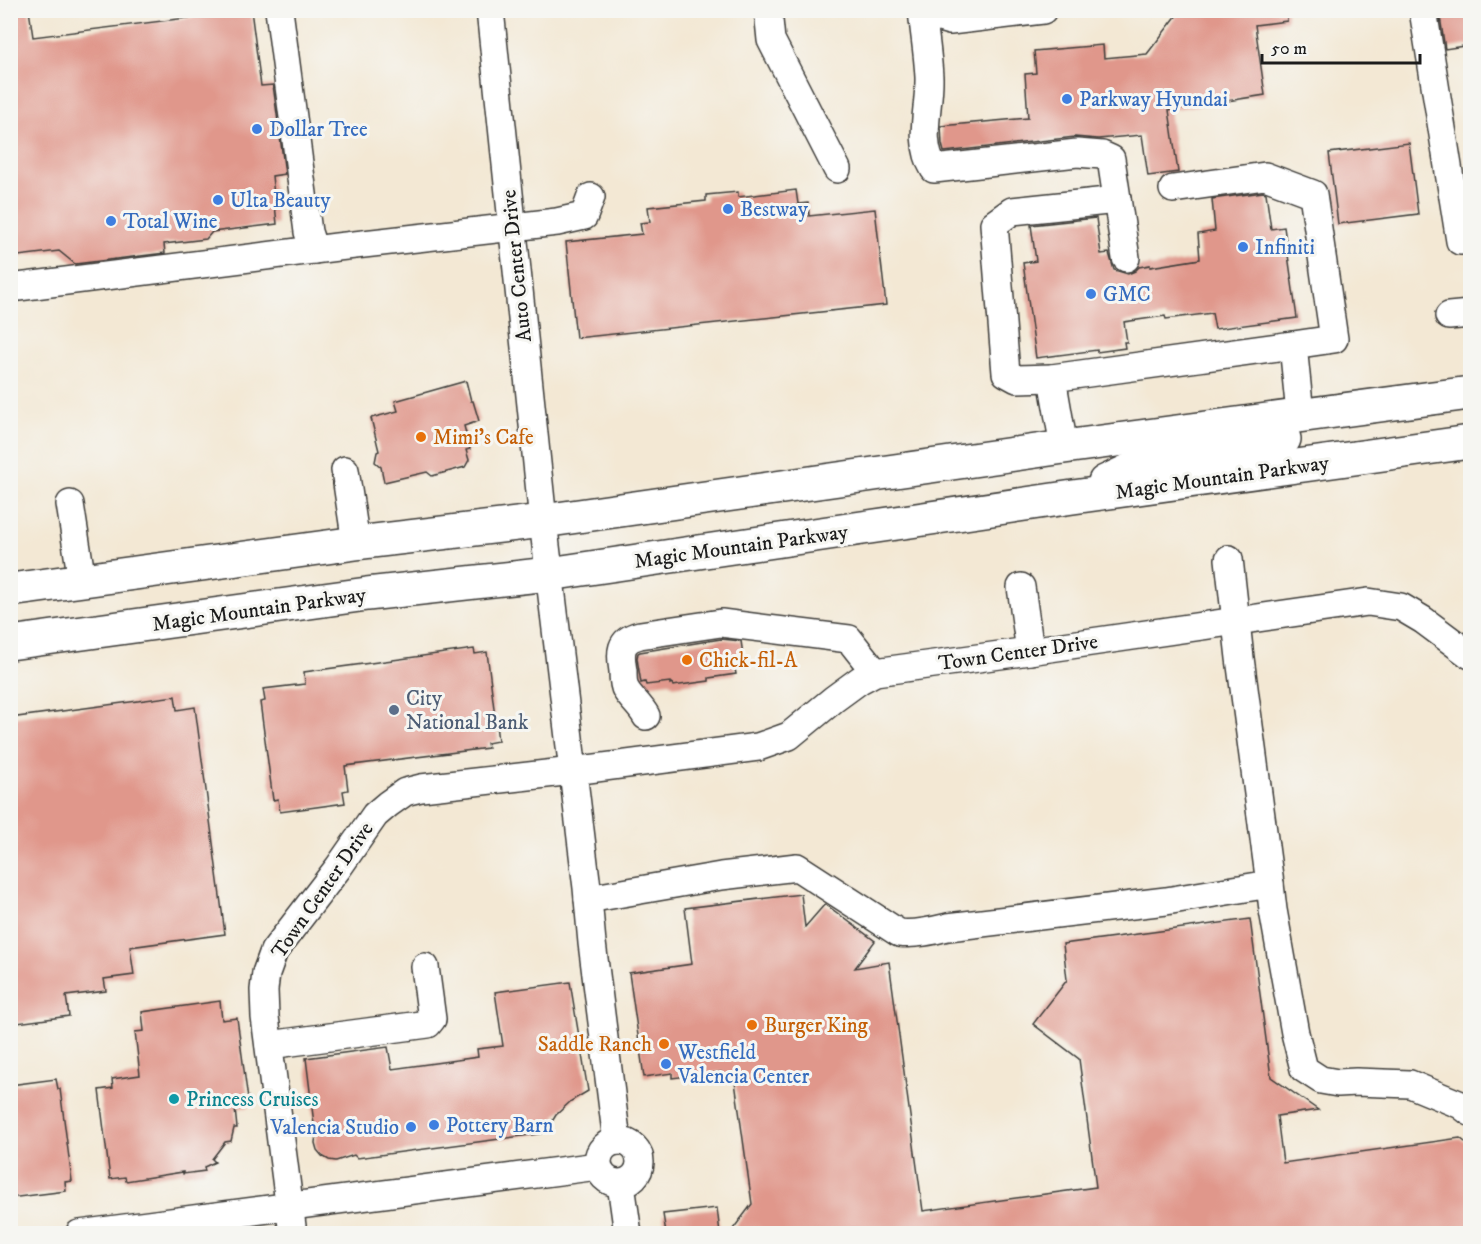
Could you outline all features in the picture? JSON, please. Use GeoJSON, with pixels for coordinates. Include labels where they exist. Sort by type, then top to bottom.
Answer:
{"type":"FeatureCollection","features":[{"type":"Feature","properties":{"kind":"main road"},"geometry":{"type":"LineString","coordinates":[[10,590],[356,543],[543,521],[1300,414],[1470,393]]}},
{"type":"Feature","properties":{"kind":"main road"},"geometry":{"type":"LineString","coordinates":[[1073,497],[1152,460],[1288,438],[1296,430],[1300,414]]}},
{"type":"Feature","properties":{"kind":"main road","name":"Magic Mountain Parkway"},"geometry":{"type":"LineString","coordinates":[[10,643],[367,594],[549,574],[1073,497],[1470,442]]}},
{"type":"Feature","properties":{"kind":"street"},"geometry":{"type":"LineString","coordinates":[[279,10],[308,232],[314,250]]}},
{"type":"Feature","properties":{"kind":"street","name":"Auto Center Drive"},"geometry":{"type":"LineString","coordinates":[[490,10],[543,521]]}},
{"type":"Feature","properties":{"kind":"street"},"geometry":{"type":"LineString","coordinates":[[768,10],[771,40],[837,169]]}},
{"type":"Feature","properties":{"kind":"street"},"geometry":{"type":"LineString","coordinates":[[922,10],[929,76],[924,134],[929,162],[934,169],[1077,153],[1102,155],[1111,159],[1126,258]]}},
{"type":"Feature","properties":{"kind":"street"},"geometry":{"type":"LineString","coordinates":[[927,10],[929,15],[950,21],[1043,10]]}},
{"type":"Feature","properties":{"kind":"street"},"geometry":{"type":"LineString","coordinates":[[1423,10],[1460,241],[1470,240]]}},
{"type":"Feature","properties":{"kind":"street"},"geometry":{"type":"LineString","coordinates":[[1117,200],[1012,211],[994,224],[1006,373],[1017,379],[1052,378],[1334,339],[1313,194],[1265,176],[1173,189]]}},
{"type":"Feature","properties":{"kind":"street"},"geometry":{"type":"LineString","coordinates":[[10,288],[557,222],[584,216],[591,197]]}},
{"type":"Feature","properties":{"kind":"street"},"geometry":{"type":"LineString","coordinates":[[1293,345],[1300,414]]}},
{"type":"Feature","properties":{"kind":"street"},"geometry":{"type":"LineString","coordinates":[[1052,378],[1064,447]]}},
{"type":"Feature","properties":{"kind":"street"},"geometry":{"type":"LineString","coordinates":[[345,470],[356,543]]}},
{"type":"Feature","properties":{"kind":"street"},"geometry":{"type":"LineString","coordinates":[[70,504],[82,581]]}},
{"type":"Feature","properties":{"kind":"street"},"geometry":{"type":"LineString","coordinates":[[543,521],[617,1141]]}},
{"type":"Feature","properties":{"kind":"street"},"geometry":{"type":"LineString","coordinates":[[1229,559],[1273,910],[1295,1033],[1304,1069],[1321,1080],[1338,1083],[1410,1084],[1461,1105],[1470,1112]]}},
{"type":"Feature","properties":{"kind":"street"},"geometry":{"type":"LineString","coordinates":[[1021,587],[1029,651]]}},
{"type":"Feature","properties":{"kind":"street","name":"Town Center Drive"},"geometry":{"type":"LineString","coordinates":[[293,1233],[265,1017],[266,973],[274,951],[338,868],[375,815],[405,792],[421,788],[758,747],[789,736],[834,699],[875,672],[1368,602],[1401,607],[1423,620],[1470,655]]}},
{"type":"Feature","properties":{"kind":"street"},"geometry":{"type":"LineString","coordinates":[[646,716],[625,689],[620,657],[621,650],[628,640],[640,635],[721,623],[849,639],[875,672]]}},
{"type":"Feature","properties":{"kind":"street"},"geometry":{"type":"LineString","coordinates":[[588,899],[721,876],[797,867],[899,933],[905,934],[1166,901],[1270,884]]}},
{"type":"Feature","properties":{"kind":"street"},"geometry":{"type":"LineString","coordinates":[[269,1046],[428,1024],[432,1019],[425,967]]}},
{"type":"Feature","properties":{"kind":"street"},"geometry":{"type":"LineString","coordinates":[[617,1141],[625,1141],[633,1145],[640,1160],[640,1168],[636,1176],[621,1184],[605,1179],[598,1166],[598,1156],[602,1148],[617,1141]]}},
{"type":"Feature","properties":{"kind":"street"},"geometry":{"type":"LineString","coordinates":[[79,1233],[598,1166]]}},
{"type":"Feature","properties":{"kind":"street"},"geometry":{"type":"LineString","coordinates":[[621,1184],[628,1233]]}},
{"type":"Feature","properties":{"kind":"building"},"geometry":{"type":"Polygon","coordinates":[[[10,10],[29,10],[33,37],[251,10],[261,86],[273,85],[285,174],[272,176],[277,224],[212,232],[206,239],[164,244],[165,253],[75,264],[59,251],[10,257],[10,10]]]}},
{"type":"Feature","properties":{"kind":"building"},"geometry":{"type":"Polygon","coordinates":[[[1181,10],[1287,10],[1287,21],[1255,25],[1265,95],[1169,110],[1178,172],[1148,176],[1142,135],[1098,139],[1075,137],[944,152],[941,126],[1028,118],[1025,74],[1036,73],[1034,51],[1103,45],[1104,58],[1147,54],[1181,10]]]}},
{"type":"Feature","properties":{"kind":"building"},"geometry":{"type":"Polygon","coordinates":[[[1439,10],[1470,10],[1470,45],[1445,49],[1439,10]]]}},
{"type":"Feature","properties":{"kind":"building"},"geometry":{"type":"Polygon","coordinates":[[[1409,143],[1418,214],[1338,224],[1329,153],[1409,143]]]}},
{"type":"Feature","properties":{"kind":"building"},"geometry":{"type":"Polygon","coordinates":[[[796,190],[798,204],[808,203],[809,216],[875,209],[886,305],[576,338],[566,242],[642,234],[640,223],[650,222],[648,207],[706,201],[706,195],[738,192],[738,197],[796,190]]]}},
{"type":"Feature","properties":{"kind":"building"},"geometry":{"type":"Polygon","coordinates":[[[1266,193],[1271,229],[1284,227],[1297,318],[1215,329],[1212,313],[1124,322],[1127,342],[1124,342],[1125,348],[1036,358],[1023,263],[1036,261],[1031,225],[1096,218],[1101,254],[1109,253],[1114,270],[1128,274],[1139,267],[1200,259],[1198,234],[1215,231],[1212,199],[1266,193]]]}},
{"type":"Feature","properties":{"kind":"building","name":"Mimi's Cafe"},"geometry":{"type":"Polygon","coordinates":[[[466,381],[479,421],[464,426],[470,449],[466,450],[469,460],[465,467],[432,476],[427,472],[384,482],[381,467],[375,462],[379,451],[371,418],[398,411],[395,401],[466,381]]]}},
{"type":"Feature","properties":{"kind":"building","name":"Chick-fil-A"},"geometry":{"type":"Polygon","coordinates":[[[721,639],[741,641],[744,662],[734,663],[736,674],[709,678],[709,681],[673,686],[670,682],[646,685],[645,682],[641,683],[638,653],[721,639]]]}},
{"type":"Feature","properties":{"kind":"building"},"geometry":{"type":"Polygon","coordinates":[[[474,649],[475,654],[487,652],[498,741],[487,743],[488,748],[345,766],[348,790],[343,791],[345,803],[280,812],[278,799],[273,800],[260,702],[265,701],[263,689],[305,684],[304,672],[474,649]]]}},
{"type":"Feature","properties":{"kind":"building"},"geometry":{"type":"Polygon","coordinates":[[[175,696],[177,710],[195,707],[225,934],[130,947],[134,975],[104,979],[106,991],[66,996],[69,1016],[10,1024],[10,718],[175,696]]]}},
{"type":"Feature","properties":{"kind":"building","name":"Westfield Valencia Center"},"geometry":{"type":"Polygon","coordinates":[[[801,894],[805,927],[825,904],[875,941],[855,968],[889,962],[923,1211],[1096,1187],[1079,1059],[1033,1024],[1067,980],[1063,944],[1250,919],[1271,1077],[1318,1110],[1277,1116],[1283,1163],[1460,1138],[1470,1146],[1470,1233],[730,1233],[752,1204],[735,1082],[721,1072],[672,1078],[672,1073],[644,1077],[629,973],[692,964],[685,908],[801,894]]]}},
{"type":"Feature","properties":{"kind":"building"},"geometry":{"type":"Polygon","coordinates":[[[570,982],[588,1091],[571,1101],[556,1115],[545,1133],[357,1158],[354,1155],[336,1161],[322,1156],[317,1150],[315,1143],[317,1126],[314,1124],[306,1058],[388,1047],[392,1069],[478,1057],[477,1049],[503,1046],[495,992],[570,982]]]}},
{"type":"Feature","properties":{"kind":"building","name":"Princess Cruises"},"geometry":{"type":"Polygon","coordinates":[[[220,1001],[222,1020],[237,1018],[249,1107],[235,1109],[237,1128],[234,1128],[231,1141],[225,1142],[212,1159],[215,1162],[204,1167],[205,1171],[126,1181],[125,1177],[110,1179],[99,1090],[113,1088],[112,1079],[140,1075],[135,1032],[144,1031],[142,1012],[220,1001]]]}},
{"type":"Feature","properties":{"kind":"building"},"geometry":{"type":"Polygon","coordinates":[[[56,1079],[58,1089],[60,1089],[72,1181],[65,1182],[66,1191],[10,1198],[10,1085],[56,1079]]]}},
{"type":"Feature","properties":{"kind":"building"},"geometry":{"type":"Polygon","coordinates":[[[717,1208],[720,1233],[666,1233],[663,1214],[717,1208]]]}},
{"type":"Feature","properties":{"kind":"place","name":"Parkway Hyundai"},"geometry":{"type":"Point","coordinates":[1067,99]}},
{"type":"Feature","properties":{"kind":"place","name":"Dollar Tree"},"geometry":{"type":"Point","coordinates":[257,129]}},
{"type":"Feature","properties":{"kind":"place","name":"Ulta Beauty"},"geometry":{"type":"Point","coordinates":[218,200]}},
{"type":"Feature","properties":{"kind":"place","name":"Bestway"},"geometry":{"type":"Point","coordinates":[728,209]}},
{"type":"Feature","properties":{"kind":"place","name":"Total Wine"},"geometry":{"type":"Point","coordinates":[111,221]}},
{"type":"Feature","properties":{"kind":"place","name":"Infiniti"},"geometry":{"type":"Point","coordinates":[1243,247]}},
{"type":"Feature","properties":{"kind":"place","name":"GMC"},"geometry":{"type":"Point","coordinates":[1091,294]}},
{"type":"Feature","properties":{"kind":"place","name":"Mimi's Cafe"},"geometry":{"type":"Point","coordinates":[421,437]}},
{"type":"Feature","properties":{"kind":"place","name":"Chick-fil-A"},"geometry":{"type":"Point","coordinates":[687,660]}},
{"type":"Feature","properties":{"kind":"place","name":"City National Bank"},"geometry":{"type":"Point","coordinates":[394,710]}},
{"type":"Feature","properties":{"kind":"place","name":"Burger King"},"geometry":{"type":"Point","coordinates":[752,1025]}},
{"type":"Feature","properties":{"kind":"place","name":"Saddle Ranch"},"geometry":{"type":"Point","coordinates":[664,1044]}},
{"type":"Feature","properties":{"kind":"place","name":"Westfield Valencia Center"},"geometry":{"type":"Point","coordinates":[666,1064]}},
{"type":"Feature","properties":{"kind":"place","name":"Princess Cruises"},"geometry":{"type":"Point","coordinates":[174,1099]}},
{"type":"Feature","properties":{"kind":"place","name":"Pottery Barn"},"geometry":{"type":"Point","coordinates":[434,1125]}},
{"type":"Feature","properties":{"kind":"place","name":"Valencia Studio"},"geometry":{"type":"Point","coordinates":[411,1127]}}]}
